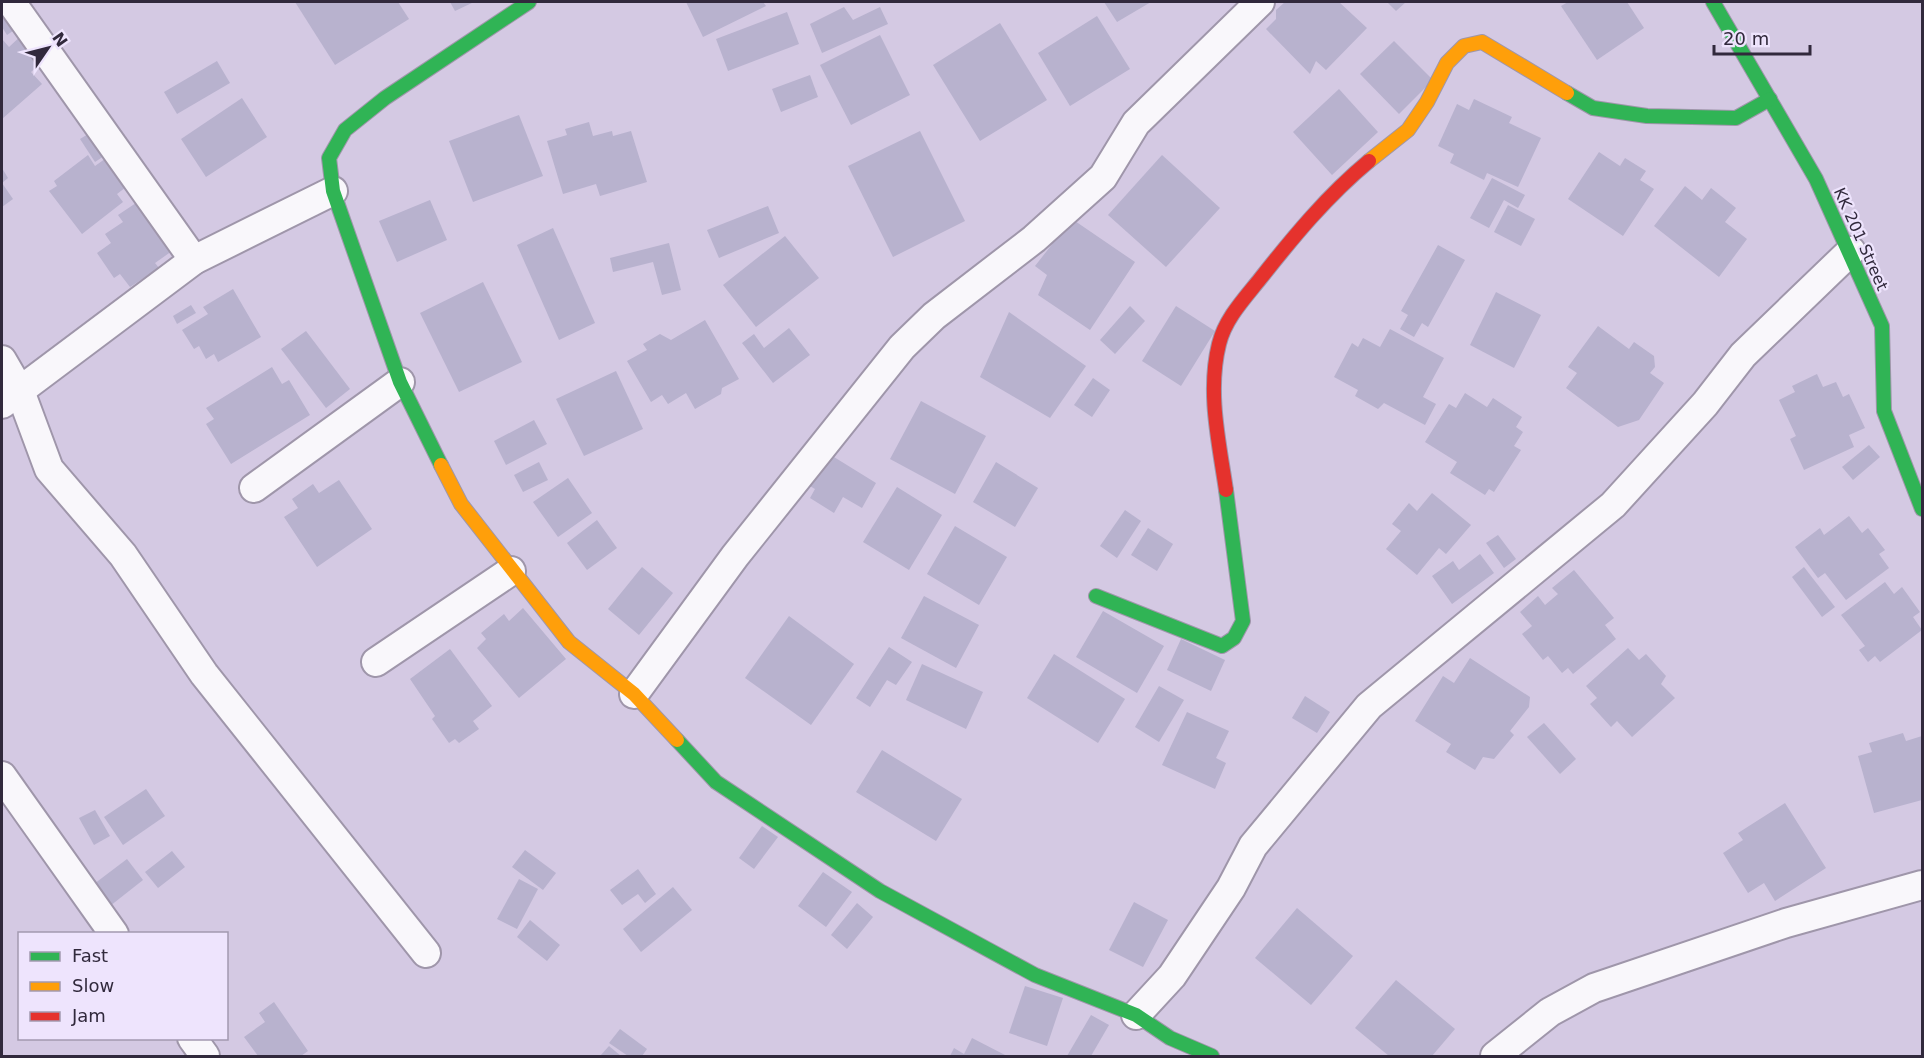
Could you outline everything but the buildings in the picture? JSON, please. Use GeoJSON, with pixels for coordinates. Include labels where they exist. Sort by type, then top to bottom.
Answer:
{"type":"FeatureCollection","features":[{"type":"Feature","properties":{"kind":"street"},"geometry":{"type":"LineString","coordinates":[[11,2],[194,260]]}},
{"type":"Feature","properties":{"kind":"street"},"geometry":{"type":"LineString","coordinates":[[529,2],[385,98],[345,130],[329,158],[333,190],[400,382],[461,504],[568,642],[634,694],[716,782],[880,891],[1035,975],[1136,1015],[1170,1038],[1212,1056]]}},
{"type":"Feature","properties":{"kind":"street"},"geometry":{"type":"LineString","coordinates":[[634,694],[735,556],[902,347],[934,316],[1034,239],[1103,177],[1136,123],[1260,2]]}},
{"type":"Feature","properties":{"kind":"street","name":"KK 201 Street"},"geometry":{"type":"LineString","coordinates":[[1713,2],[1816,179],[1851,251],[1882,326],[1884,411],[1923,509]]}},
{"type":"Feature","properties":{"kind":"street"},"geometry":{"type":"LineString","coordinates":[[1096,596],[1222,646],[1234,638],[1243,621],[1215,426],[1213,396],[1219,344],[1230,317],[1281,249],[1345,181],[1408,130],[1427,102],[1447,63],[1464,46],[1482,42],[1593,108],[1647,116],[1736,118],[1770,99]]}},
{"type":"Feature","properties":{"kind":"street"},"geometry":{"type":"LineString","coordinates":[[11,397],[194,260],[333,190]]}},
{"type":"Feature","properties":{"kind":"street"},"geometry":{"type":"LineString","coordinates":[[1136,1015],[1172,976],[1231,888],[1252,846],[1369,706],[1613,505],[1705,404],[1743,355],[1851,251]]}},
{"type":"Feature","properties":{"kind":"street"},"geometry":{"type":"LineString","coordinates":[[2,360],[11,397],[49,469],[123,555],[204,674],[426,953]]}},
{"type":"Feature","properties":{"kind":"street"},"geometry":{"type":"LineString","coordinates":[[254,488],[400,382]]}},
{"type":"Feature","properties":{"kind":"street"},"geometry":{"type":"LineString","coordinates":[[376,662],[511,571]]}},
{"type":"Feature","properties":{"kind":"street"},"geometry":{"type":"LineString","coordinates":[[2,776],[113,932]]}},
{"type":"Feature","properties":{"kind":"street"},"geometry":{"type":"LineString","coordinates":[[1495,1056],[1550,1012],[1594,987],[1786,923],[1923,885]]}},
{"type":"Feature","properties":{"kind":"street"},"geometry":{"type":"LineString","coordinates":[[193,1040],[205,1056]]}},
{"type":"Feature","properties":{"kind":"traffic: fast"},"geometry":{"type":"LineString","coordinates":[[441,465],[400,382],[333,191],[329,158],[345,130],[385,98],[529,2]]}},
{"type":"Feature","properties":{"kind":"traffic: fast"},"geometry":{"type":"LineString","coordinates":[[1713,2],[1816,179],[1882,326],[1884,411],[1922,509]]}},
{"type":"Feature","properties":{"kind":"traffic: fast"},"geometry":{"type":"LineString","coordinates":[[1567,93],[1593,108],[1647,116],[1736,118],[1770,99]]}},
{"type":"Feature","properties":{"kind":"traffic: fast"},"geometry":{"type":"LineString","coordinates":[[1096,596],[1222,646],[1234,638],[1243,621],[1226,490]]}},
{"type":"Feature","properties":{"kind":"traffic: fast"},"geometry":{"type":"LineString","coordinates":[[677,740],[716,782],[880,891],[1035,975],[1136,1015],[1170,1038],[1212,1056]]}},
{"type":"Feature","properties":{"kind":"traffic: slow"},"geometry":{"type":"LineString","coordinates":[[1369,161],[1408,130],[1427,102],[1447,63],[1464,46],[1482,42],[1567,93]]}},
{"type":"Feature","properties":{"kind":"traffic: slow"},"geometry":{"type":"LineString","coordinates":[[441,465],[461,504],[569,642],[634,694],[677,740]]}},
{"type":"Feature","properties":{"kind":"traffic: jam"},"geometry":{"type":"LineString","coordinates":[[1226,490],[1214,399],[1216,362],[1222,335],[1230,318],[1298,232],[1325,202],[1369,161]]}}]}
